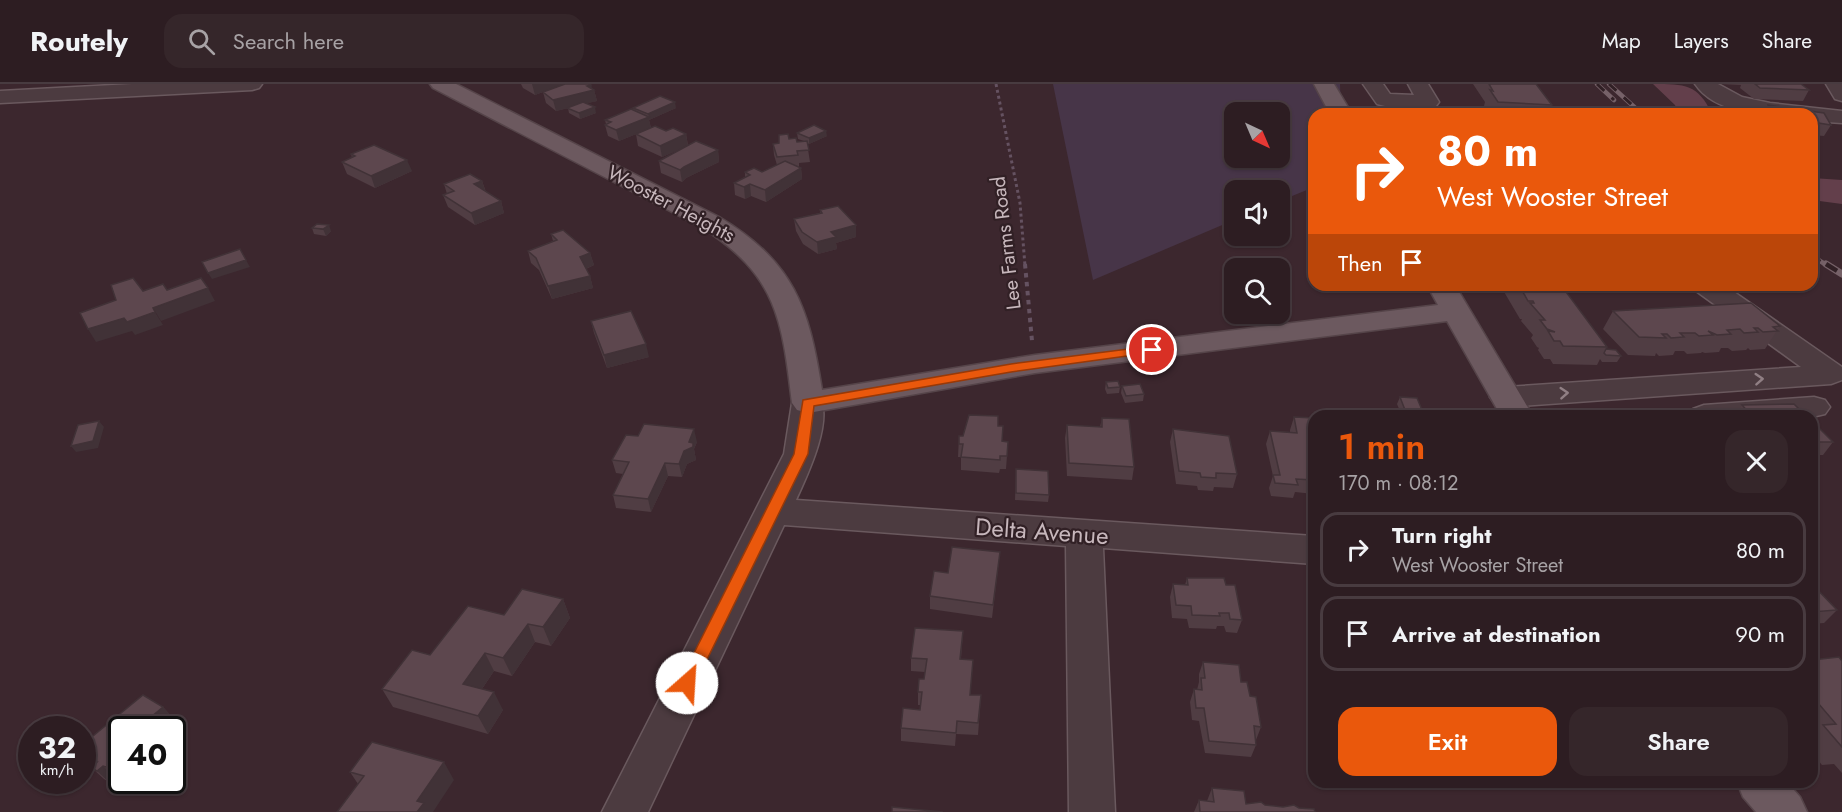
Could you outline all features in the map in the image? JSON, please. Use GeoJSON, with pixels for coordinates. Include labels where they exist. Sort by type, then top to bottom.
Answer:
{"type":"FeatureCollection","features":[{"type":"Feature","properties":{"kind":"main road","name":"Wooster Heights"},"geometry":{"type":"LineString","coordinates":[[440,84],[710,222],[737,239],[763,262],[784,297],[799,340],[808,403]]}},
{"type":"Feature","properties":{"kind":"main road"},"geometry":{"type":"LineString","coordinates":[[1324,84],[1338,108]]}},
{"type":"Feature","properties":{"kind":"main road"},"geometry":{"type":"LineString","coordinates":[[1445,291],[1512,406]]}},
{"type":"Feature","properties":{"kind":"main road"},"geometry":{"type":"LineString","coordinates":[[808,403],[1035,364],[1457,311]]}},
{"type":"Feature","properties":{"kind":"main road"},"geometry":{"type":"LineString","coordinates":[[1765,788],[1784,812]]}},
{"type":"Feature","properties":{"kind":"street"},"geometry":{"type":"LineString","coordinates":[[0,97],[252,84]]}},
{"type":"Feature","properties":{"kind":"street"},"geometry":{"type":"LineString","coordinates":[[1373,84],[1384,100],[1429,102],[1418,84]]}},
{"type":"Feature","properties":{"kind":"street"},"geometry":{"type":"LineString","coordinates":[[1705,84],[1718,95],[1737,102],[1779,108]]}},
{"type":"Feature","properties":{"kind":"street"},"geometry":{"type":"LineString","coordinates":[[1836,84],[1842,96]]}},
{"type":"Feature","properties":{"kind":"street"},"geometry":{"type":"LineString","coordinates":[[1818,114],[1842,117]]}},
{"type":"Feature","properties":{"kind":"street"},"geometry":{"type":"LineString","coordinates":[[1512,406],[1831,374],[1714,291]]}},
{"type":"Feature","properties":{"kind":"street"},"geometry":{"type":"LineString","coordinates":[[625,812],[801,454],[808,403]]}},
{"type":"Feature","properties":{"kind":"street"},"geometry":{"type":"LineString","coordinates":[[1786,410],[1814,408]]}},
{"type":"Feature","properties":{"kind":"street","name":"Delta Avenue"},"geometry":{"type":"LineString","coordinates":[[771,512],[1308,550]]}},
{"type":"Feature","properties":{"kind":"street"},"geometry":{"type":"LineString","coordinates":[[1084,534],[1092,812]]}},
{"type":"Feature","properties":{"kind":"path","name":"Lee Farms Road"},"geometry":{"type":"LineString","coordinates":[[996,84],[1020,203],[1035,364]]}},
{"type":"Feature","properties":{"kind":"shaded area"},"geometry":{"type":"Polygon","coordinates":[[[1053,84],[1340,84],[1341,108],[1308,108],[1308,189],[1290,197],[1290,180],[1224,180],[1224,224],[1093,280],[1053,84]]]}},
{"type":"Feature","properties":{"kind":"building"},"geometry":{"type":"Polygon","coordinates":[[[565,84],[590,84],[587,86],[594,90],[553,100],[543,92],[565,84]]]}},
{"type":"Feature","properties":{"kind":"building"},"geometry":{"type":"Polygon","coordinates":[[[1489,84],[1536,84],[1552,105],[1498,102],[1489,84]]]}},
{"type":"Feature","properties":{"kind":"building"},"geometry":{"type":"Polygon","coordinates":[[[1755,84],[1801,84],[1809,90],[1760,88],[1755,84]]]}},
{"type":"Feature","properties":{"kind":"building"},"geometry":{"type":"Polygon","coordinates":[[[660,96],[675,102],[648,114],[633,108],[660,96]]]}},
{"type":"Feature","properties":{"kind":"building"},"geometry":{"type":"Polygon","coordinates":[[[583,102],[595,107],[579,113],[567,108],[583,102]]]}},
{"type":"Feature","properties":{"kind":"building"},"geometry":{"type":"Polygon","coordinates":[[[1768,105],[1789,108],[1769,108],[1768,105]]]}},
{"type":"Feature","properties":{"kind":"building"},"geometry":{"type":"Polygon","coordinates":[[[631,109],[649,117],[616,130],[605,125],[611,122],[605,120],[631,109]]]}},
{"type":"Feature","properties":{"kind":"building"},"geometry":{"type":"Polygon","coordinates":[[[1818,112],[1824,113],[1831,125],[1818,123],[1818,112]]]}},
{"type":"Feature","properties":{"kind":"building"},"geometry":{"type":"Polygon","coordinates":[[[814,125],[826,131],[809,138],[797,133],[814,125]]]}},
{"type":"Feature","properties":{"kind":"building"},"geometry":{"type":"Polygon","coordinates":[[[655,126],[666,131],[673,128],[686,134],[660,146],[636,134],[655,126]]]}},
{"type":"Feature","properties":{"kind":"building"},"geometry":{"type":"Polygon","coordinates":[[[788,134],[789,139],[796,138],[797,142],[807,141],[809,150],[797,151],[798,155],[777,157],[773,144],[779,143],[779,135],[788,134]]]}},
{"type":"Feature","properties":{"kind":"building"},"geometry":{"type":"Polygon","coordinates":[[[696,141],[718,150],[680,170],[659,161],[696,141]]]}},
{"type":"Feature","properties":{"kind":"building"},"geometry":{"type":"Polygon","coordinates":[[[374,145],[407,160],[371,176],[342,162],[355,156],[351,154],[374,145]]]}},
{"type":"Feature","properties":{"kind":"building"},"geometry":{"type":"Polygon","coordinates":[[[785,161],[801,168],[765,190],[750,184],[744,187],[734,183],[750,175],[745,172],[754,168],[762,172],[785,161]]]}},
{"type":"Feature","properties":{"kind":"building"},"geometry":{"type":"Polygon","coordinates":[[[470,174],[482,181],[474,184],[501,201],[471,213],[443,195],[454,191],[444,184],[470,174]]]}},
{"type":"Feature","properties":{"kind":"building"},"geometry":{"type":"Polygon","coordinates":[[[838,206],[856,225],[831,232],[836,237],[817,242],[802,232],[794,219],[822,213],[820,210],[838,206]]]}},
{"type":"Feature","properties":{"kind":"building"},"geometry":{"type":"Polygon","coordinates":[[[317,224],[329,225],[323,229],[312,228],[317,224]]]}},
{"type":"Feature","properties":{"kind":"building"},"geometry":{"type":"Polygon","coordinates":[[[563,230],[590,253],[580,257],[590,276],[548,286],[536,258],[528,251],[557,240],[551,234],[563,230]]]}},
{"type":"Feature","properties":{"kind":"building"},"geometry":{"type":"Polygon","coordinates":[[[240,249],[246,260],[208,273],[202,262],[240,249]]]}},
{"type":"Feature","properties":{"kind":"building"},"geometry":{"type":"Polygon","coordinates":[[[133,278],[143,291],[163,284],[167,290],[201,278],[208,288],[153,308],[155,312],[127,322],[124,318],[88,329],[80,313],[116,300],[111,285],[133,278]]]}},
{"type":"Feature","properties":{"kind":"building"},"geometry":{"type":"Polygon","coordinates":[[[1522,291],[1565,291],[1607,347],[1563,346],[1560,341],[1554,341],[1548,331],[1555,332],[1547,329],[1540,320],[1545,320],[1530,303],[1534,303],[1533,301],[1528,301],[1522,291]]]}},
{"type":"Feature","properties":{"kind":"building"},"geometry":{"type":"Polygon","coordinates":[[[1751,303],[1780,326],[1773,327],[1778,331],[1763,332],[1754,328],[1758,332],[1744,333],[1740,329],[1727,330],[1731,334],[1717,335],[1708,331],[1713,335],[1699,336],[1695,333],[1680,333],[1684,337],[1671,338],[1667,334],[1662,334],[1666,338],[1639,337],[1613,311],[1751,303]]]}},
{"type":"Feature","properties":{"kind":"building"},"geometry":{"type":"Polygon","coordinates":[[[631,311],[646,344],[604,355],[591,321],[631,311]]]}},
{"type":"Feature","properties":{"kind":"building"},"geometry":{"type":"Polygon","coordinates":[[[1606,349],[1616,350],[1621,356],[1606,355],[1604,353],[1606,349]]]}},
{"type":"Feature","properties":{"kind":"building"},"geometry":{"type":"Polygon","coordinates":[[[1118,381],[1120,387],[1108,388],[1106,382],[1118,381]]]}},
{"type":"Feature","properties":{"kind":"building"},"geometry":{"type":"Polygon","coordinates":[[[1140,384],[1144,394],[1126,396],[1122,386],[1140,384]]]}},
{"type":"Feature","properties":{"kind":"building"},"geometry":{"type":"Polygon","coordinates":[[[1400,397],[1417,398],[1422,410],[1405,410],[1400,397]]]}},
{"type":"Feature","properties":{"kind":"building"},"geometry":{"type":"Polygon","coordinates":[[[1794,404],[1800,410],[1747,410],[1742,405],[1794,404]]]}},
{"type":"Feature","properties":{"kind":"building"},"geometry":{"type":"Polygon","coordinates":[[[969,415],[998,416],[998,426],[1003,426],[1002,441],[1008,442],[1007,456],[1000,456],[1000,460],[961,457],[963,444],[959,444],[959,436],[963,436],[969,415]]]}},
{"type":"Feature","properties":{"kind":"building"},"geometry":{"type":"Polygon","coordinates":[[[1294,417],[1308,418],[1308,480],[1296,479],[1298,485],[1275,483],[1273,475],[1280,475],[1270,431],[1297,433],[1294,417]]]}},
{"type":"Feature","properties":{"kind":"building"},"geometry":{"type":"Polygon","coordinates":[[[1102,418],[1129,419],[1134,467],[1069,463],[1067,425],[1102,427],[1102,418]]]}},
{"type":"Feature","properties":{"kind":"building"},"geometry":{"type":"Polygon","coordinates":[[[99,421],[93,441],[71,446],[78,425],[99,421]]]}},
{"type":"Feature","properties":{"kind":"building"},"geometry":{"type":"Polygon","coordinates":[[[644,424],[694,429],[689,442],[693,443],[693,447],[684,451],[679,464],[665,463],[648,499],[613,495],[629,462],[612,460],[626,435],[638,436],[644,424]]]}},
{"type":"Feature","properties":{"kind":"building"},"geometry":{"type":"Polygon","coordinates":[[[1818,427],[1833,442],[1818,442],[1818,427]]]}},
{"type":"Feature","properties":{"kind":"building"},"geometry":{"type":"Polygon","coordinates":[[[1173,429],[1229,436],[1237,474],[1216,473],[1216,478],[1201,477],[1200,473],[1179,471],[1173,429]]]}},
{"type":"Feature","properties":{"kind":"building"},"geometry":{"type":"Polygon","coordinates":[[[1016,469],[1048,471],[1049,495],[1016,493],[1016,469]]]}},
{"type":"Feature","properties":{"kind":"building"},"geometry":{"type":"Polygon","coordinates":[[[952,547],[1000,552],[993,605],[930,596],[934,571],[948,573],[952,547]]]}},
{"type":"Feature","properties":{"kind":"building"},"geometry":{"type":"Polygon","coordinates":[[[1187,578],[1224,578],[1226,585],[1235,585],[1242,620],[1230,619],[1229,613],[1219,613],[1220,616],[1192,615],[1191,606],[1176,605],[1173,584],[1188,585],[1187,578]]]}},
{"type":"Feature","properties":{"kind":"building"},"geometry":{"type":"Polygon","coordinates":[[[522,589],[563,599],[543,627],[528,624],[503,658],[485,653],[463,684],[494,692],[478,716],[382,689],[412,650],[430,655],[468,606],[504,615],[522,589]]]}},
{"type":"Feature","properties":{"kind":"building"},"geometry":{"type":"Polygon","coordinates":[[[1818,590],[1837,610],[1818,612],[1818,590]]]}},
{"type":"Feature","properties":{"kind":"building"},"geometry":{"type":"Polygon","coordinates":[[[915,628],[963,631],[960,659],[973,660],[970,695],[981,695],[978,723],[957,721],[956,733],[901,728],[903,708],[920,710],[922,692],[918,692],[919,679],[924,679],[927,659],[911,658],[915,628]]]}},
{"type":"Feature","properties":{"kind":"building"},"geometry":{"type":"Polygon","coordinates":[[[1839,657],[1842,661],[1842,747],[1823,725],[1836,724],[1818,703],[1818,659],[1839,657]]]}},
{"type":"Feature","properties":{"kind":"building"},"geometry":{"type":"Polygon","coordinates":[[[1203,662],[1239,665],[1241,682],[1247,682],[1250,696],[1256,697],[1261,727],[1254,726],[1256,745],[1209,741],[1204,708],[1196,708],[1194,689],[1202,690],[1201,678],[1205,678],[1203,662]]]}},
{"type":"Feature","properties":{"kind":"building"},"geometry":{"type":"Polygon","coordinates":[[[143,695],[163,707],[152,716],[117,716],[143,695]]]}},
{"type":"Feature","properties":{"kind":"building"},"geometry":{"type":"Polygon","coordinates":[[[108,724],[108,765],[97,771],[96,770],[96,734],[108,724]]]}},
{"type":"Feature","properties":{"kind":"building"},"geometry":{"type":"Polygon","coordinates":[[[372,742],[444,762],[417,801],[424,803],[417,812],[337,812],[364,776],[350,772],[372,742]]]}},
{"type":"Feature","properties":{"kind":"building"},"geometry":{"type":"Polygon","coordinates":[[[1212,788],[1244,791],[1246,804],[1261,802],[1265,805],[1283,807],[1294,805],[1299,808],[1314,809],[1315,812],[1200,812],[1199,800],[1214,802],[1212,788]]]}},
{"type":"Feature","properties":{"kind":"building"},"geometry":{"type":"Polygon","coordinates":[[[892,807],[943,812],[892,812],[892,807]]]}},
{"type":"Feature","properties":{"kind":"waterway"},"geometry":{"type":"LineString","coordinates":[[1669,84],[1690,101],[1693,108]]}},
{"type":"Feature","properties":{"kind":"waterway"},"geometry":{"type":"LineString","coordinates":[[1818,190],[1842,192]]}},
{"type":"Feature","properties":{"kind":"railway"},"geometry":{"type":"LineString","coordinates":[[1597,84],[1614,100]]}},
{"type":"Feature","properties":{"kind":"railway"},"geometry":{"type":"LineString","coordinates":[[1609,84],[1635,108]]}},
{"type":"Feature","properties":{"kind":"railway"},"geometry":{"type":"LineString","coordinates":[[1818,260],[1828,266]]}},
{"type":"Feature","properties":{"kind":"railway"},"geometry":{"type":"LineString","coordinates":[[1826,264],[1842,274]]}},
{"type":"Feature","properties":{"kind":"route"},"geometry":{"type":"LineString","coordinates":[[687,683],[801,454],[808,403],[1035,364],[1152,350]]}}]}
